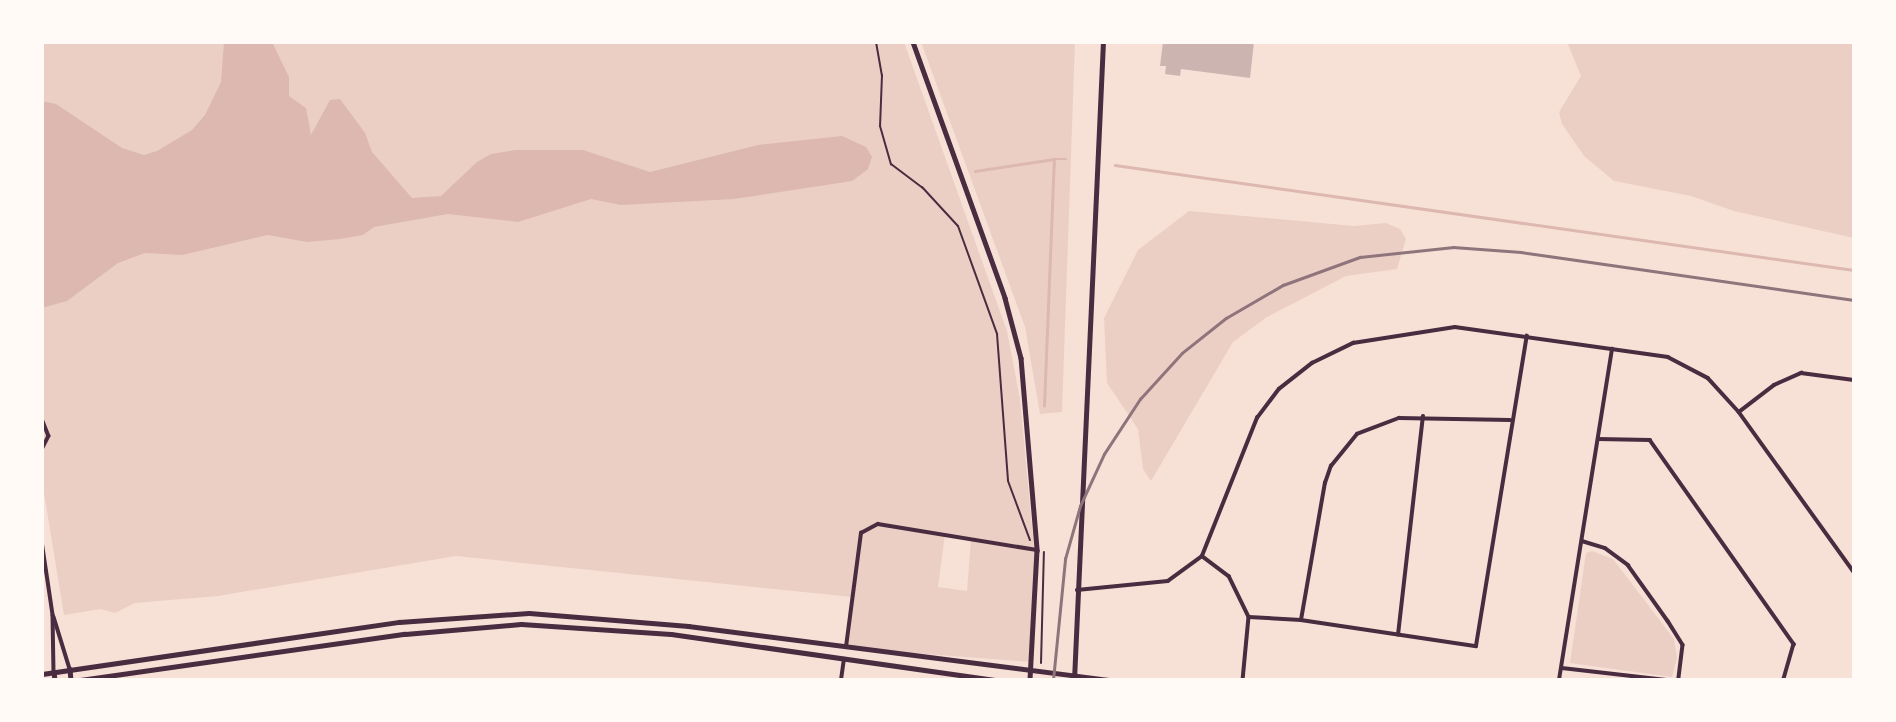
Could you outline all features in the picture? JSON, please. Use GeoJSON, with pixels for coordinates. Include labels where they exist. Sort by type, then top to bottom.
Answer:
{"type":"FeatureCollection","features":[{"type":"Feature","properties":{"kind":"main road"},"geometry":{"type":"LineString","coordinates":[[42,674],[399,622],[521,613],[593,615],[1110,680]]}},
{"type":"Feature","properties":{"kind":"main road"},"geometry":{"type":"LineString","coordinates":[[80,680],[405,634],[521,624],[631,629],[995,680]]}},
{"type":"Feature","properties":{"kind":"street"},"geometry":{"type":"LineString","coordinates":[[912,42],[1005,298],[1021,358],[1037,550],[1030,680]]}},
{"type":"Feature","properties":{"kind":"street"},"geometry":{"type":"LineString","coordinates":[[1074,680],[1103,42]]}},
{"type":"Feature","properties":{"kind":"street"},"geometry":{"type":"LineString","coordinates":[[1077,590],[1168,581],[1202,556],[1257,418],[1279,389],[1312,362],[1353,343],[1394,334],[1455,327],[1668,357],[1708,378],[1739,412],[1854,572]]}},
{"type":"Feature","properties":{"kind":"street"},"geometry":{"type":"LineString","coordinates":[[1249,617],[1301,620],[1476,646],[1510,420],[1527,336]]}},
{"type":"Feature","properties":{"kind":"street"},"geometry":{"type":"LineString","coordinates":[[1559,680],[1612,349]]}},
{"type":"Feature","properties":{"kind":"street"},"geometry":{"type":"LineString","coordinates":[[1739,412],[1774,385],[1801,373],[1854,380]]}},
{"type":"Feature","properties":{"kind":"street"},"geometry":{"type":"LineString","coordinates":[[1301,620],[1331,466],[1357,434],[1399,418],[1423,416],[1510,420]]}},
{"type":"Feature","properties":{"kind":"street"},"geometry":{"type":"LineString","coordinates":[[1398,635],[1423,416]]}},
{"type":"Feature","properties":{"kind":"street"},"geometry":{"type":"LineString","coordinates":[[42,419],[49,436],[42,450]]}},
{"type":"Feature","properties":{"kind":"street"},"geometry":{"type":"LineString","coordinates":[[1598,439],[1650,440],[1794,644],[1784,680]]}},
{"type":"Feature","properties":{"kind":"street"},"geometry":{"type":"LineString","coordinates":[[846,648],[861,533],[878,524],[1037,550]]}},
{"type":"Feature","properties":{"kind":"street"},"geometry":{"type":"LineString","coordinates":[[42,541],[53,615],[55,680]]}},
{"type":"Feature","properties":{"kind":"street"},"geometry":{"type":"LineString","coordinates":[[1582,541],[1605,548],[1628,565],[1668,621],[1683,645],[1679,680]]}},
{"type":"Feature","properties":{"kind":"street"},"geometry":{"type":"LineString","coordinates":[[1202,556],[1229,576],[1249,617],[1243,680]]}},
{"type":"Feature","properties":{"kind":"street"},"geometry":{"type":"LineString","coordinates":[[53,615],[71,680]]}},
{"type":"Feature","properties":{"kind":"street"},"geometry":{"type":"LineString","coordinates":[[841,680],[844,659]]}},
{"type":"Feature","properties":{"kind":"street"},"geometry":{"type":"LineString","coordinates":[[1561,668],[1668,680]]}},
{"type":"Feature","properties":{"kind":"path"},"geometry":{"type":"LineString","coordinates":[[876,42],[882,75],[880,126],[891,164],[922,187],[958,226],[997,334],[1008,481],[1022,528],[1037,550],[1046,553],[1041,667]]}},
{"type":"Feature","properties":{"kind":"shaded area"},"geometry":{"type":"Polygon","coordinates":[[[42,42],[904,42],[1007,331],[1020,399],[1034,548],[945,534],[938,587],[967,591],[971,539],[1037,550],[1031,662],[846,648],[852,597],[456,556],[218,596],[135,603],[115,613],[100,609],[64,615],[42,481],[42,42]]]}},
{"type":"Feature","properties":{"kind":"shaded area"},"geometry":{"type":"Polygon","coordinates":[[[224,42],[272,42],[289,77],[289,96],[306,108],[311,135],[330,100],[340,99],[365,133],[372,152],[412,198],[441,196],[477,162],[491,154],[516,150],[583,150],[650,172],[758,145],[842,136],[866,147],[872,157],[868,169],[852,181],[734,199],[621,205],[591,199],[518,222],[448,214],[374,227],[363,235],[340,239],[307,242],[268,235],[182,255],[145,253],[118,263],[67,301],[42,308],[42,101],[56,104],[122,148],[144,155],[157,151],[192,130],[205,115],[221,82],[224,42]]]}},
{"type":"Feature","properties":{"kind":"shaded area"},"geometry":{"type":"Polygon","coordinates":[[[921,42],[1075,42],[1062,412],[1040,414],[1025,327],[921,42]]]}},
{"type":"Feature","properties":{"kind":"shaded area"},"geometry":{"type":"Polygon","coordinates":[[[1567,42],[1854,42],[1854,238],[1734,211],[1691,196],[1614,181],[1584,156],[1562,124],[1559,112],[1581,76],[1567,42]]]}},
{"type":"Feature","properties":{"kind":"shaded area"},"geometry":{"type":"Polygon","coordinates":[[[1189,211],[1354,226],[1386,223],[1400,229],[1406,239],[1397,269],[1346,276],[1267,317],[1233,342],[1151,481],[1143,469],[1138,429],[1107,383],[1104,318],[1138,250],[1189,211]]]}},
{"type":"Feature","properties":{"kind":"shaded area"},"geometry":{"type":"Polygon","coordinates":[[[1592,551],[1613,559],[1674,639],[1677,658],[1672,677],[1570,663],[1586,553],[1592,551]]]}},
{"type":"Feature","properties":{"kind":"building"},"geometry":{"type":"Polygon","coordinates":[[[1163,42],[1254,42],[1250,78],[1181,69],[1180,76],[1165,74],[1166,66],[1160,66],[1163,42]]]}},
{"type":"Feature","properties":{"kind":"waterway"},"geometry":{"type":"LineString","coordinates":[[975,171],[1054,159]]}},
{"type":"Feature","properties":{"kind":"waterway"},"geometry":{"type":"LineString","coordinates":[[1044,406],[1054,159],[1066,159]]}},
{"type":"Feature","properties":{"kind":"waterway"},"geometry":{"type":"LineString","coordinates":[[1115,165],[1854,270]]}},
{"type":"Feature","properties":{"kind":"railway"},"geometry":{"type":"LineString","coordinates":[[1053,680],[1065,559],[1080,506],[1104,454],[1140,399],[1182,353],[1226,318],[1283,285],[1360,257],[1453,247],[1521,252],[1854,300]]}}]}
